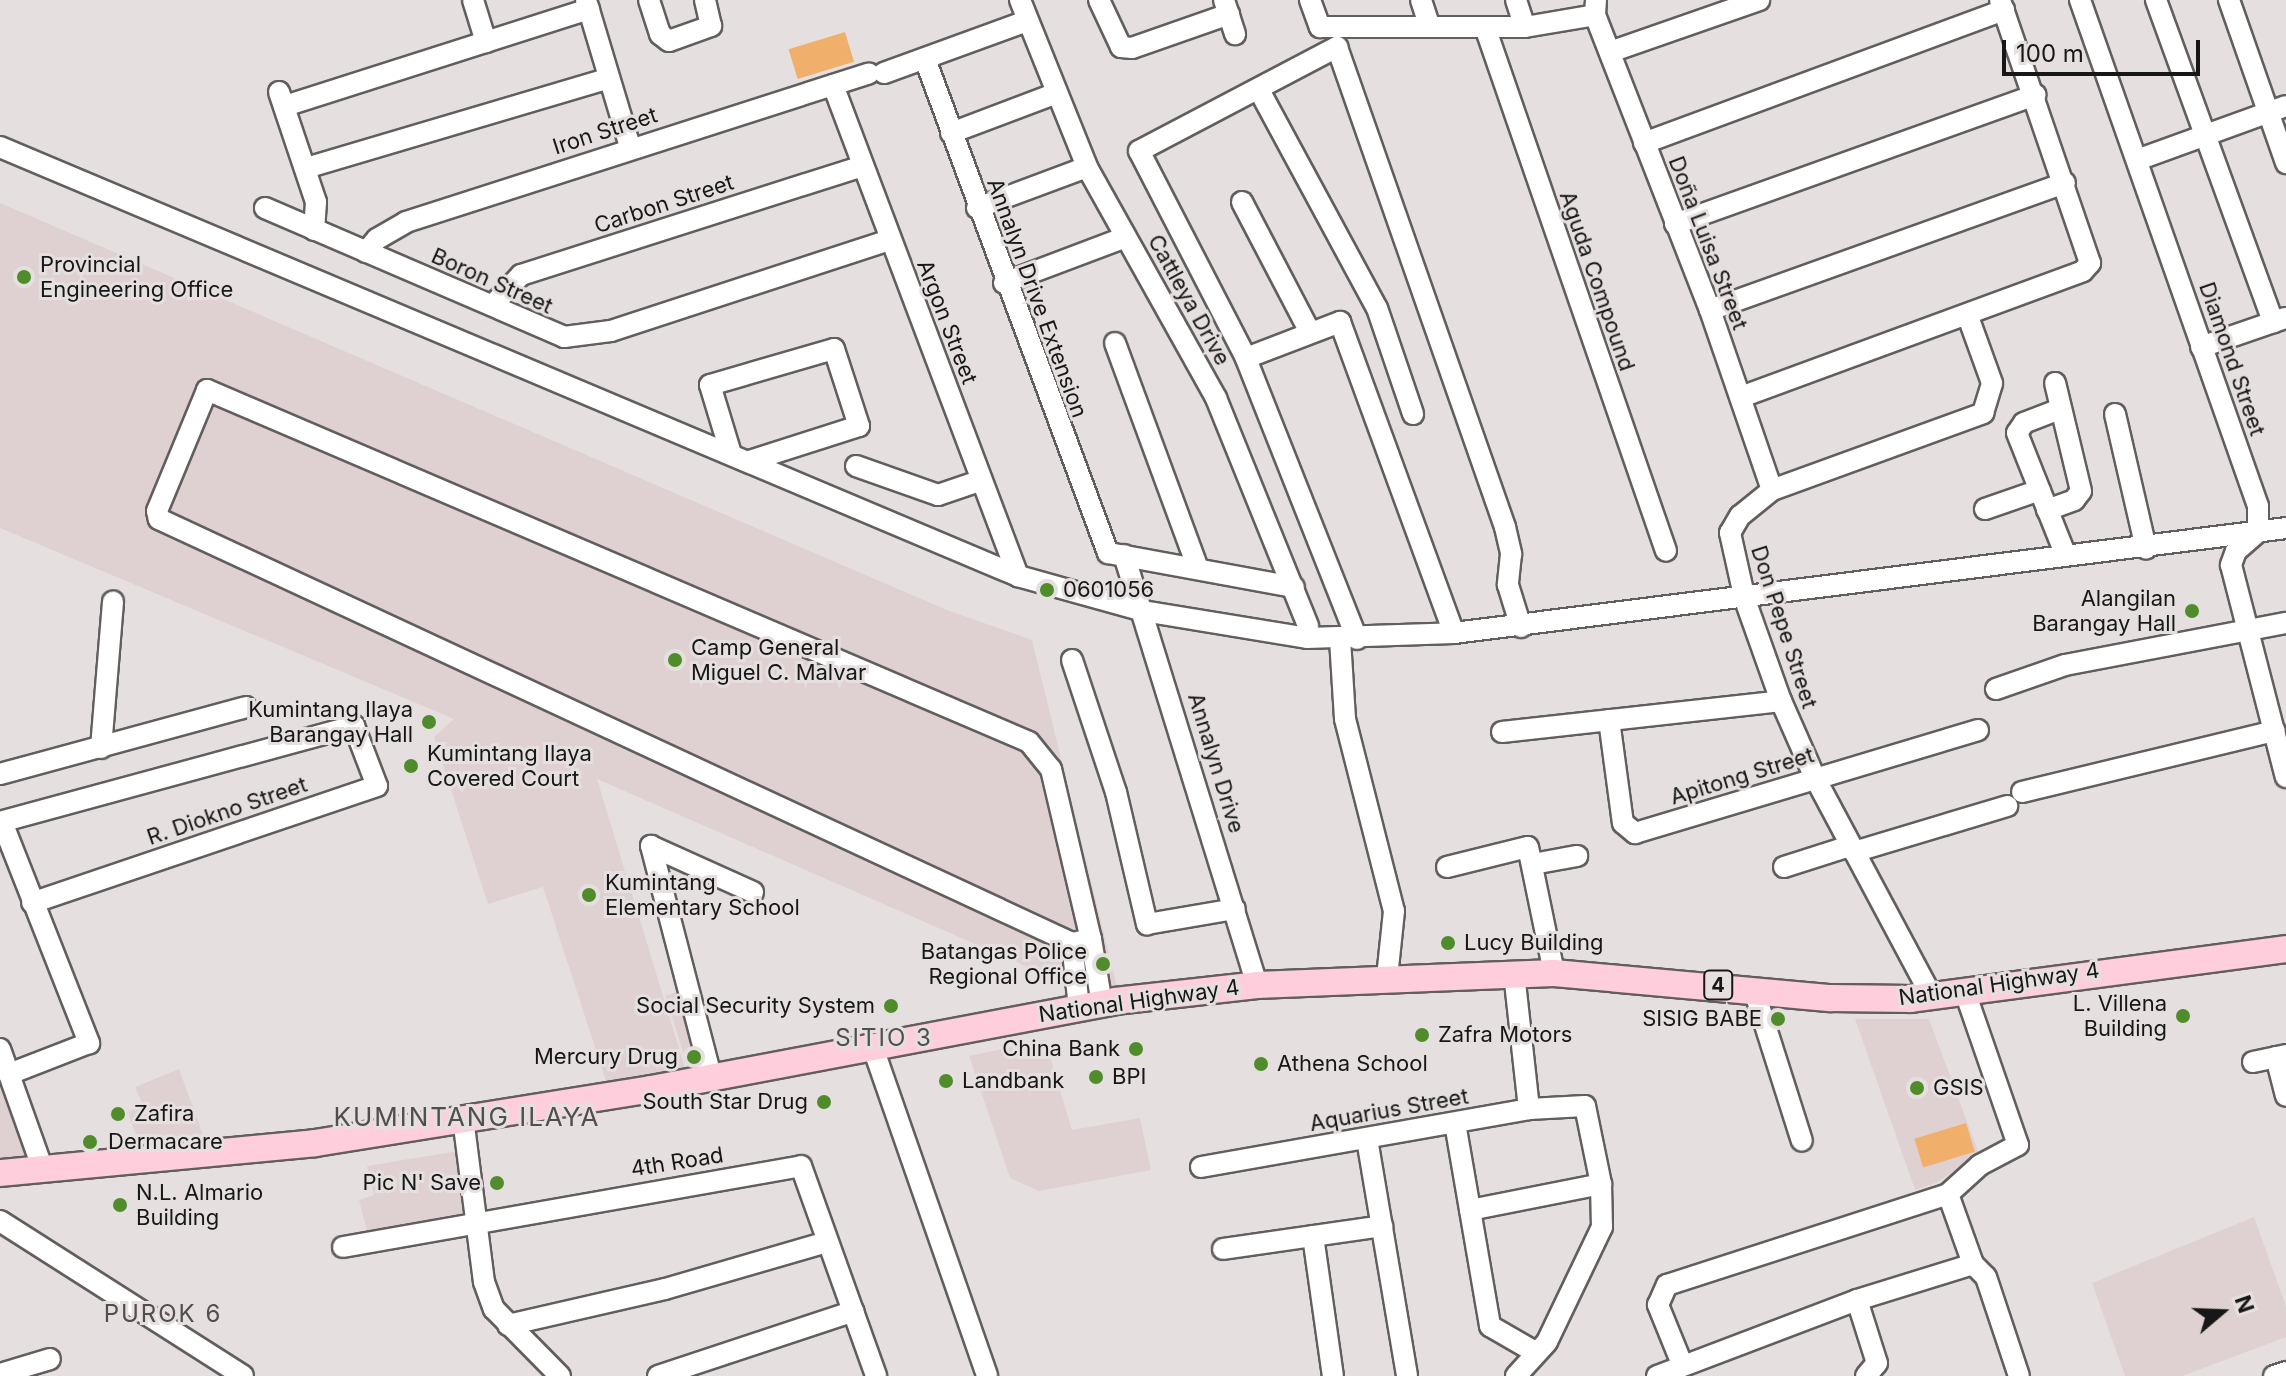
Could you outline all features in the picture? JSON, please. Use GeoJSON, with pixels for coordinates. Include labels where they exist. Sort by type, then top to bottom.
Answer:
{"type":"FeatureCollection","features":[{"type":"Feature","properties":{"kind":"main road","name":"National Highway 4"},"geometry":{"type":"LineString","coordinates":[[0,1173],[205,1157],[711,1076],[1090,1005],[1257,985],[1554,973],[1857,999],[1932,997],[2286,949]]}},
{"type":"Feature","properties":{"kind":"street"},"geometry":{"type":"LineString","coordinates":[[473,0],[486,42]]}},
{"type":"Feature","properties":{"kind":"street"},"geometry":{"type":"LineString","coordinates":[[649,0],[660,34],[669,41],[711,26],[705,0]]}},
{"type":"Feature","properties":{"kind":"street","name":"Cattleya Drive"},"geometry":{"type":"LineString","coordinates":[[1020,0],[1054,94],[1087,167],[1216,398],[1308,626]]}},
{"type":"Feature","properties":{"kind":"street"},"geometry":{"type":"LineString","coordinates":[[1099,0],[1121,47],[1132,48],[1226,7],[1235,34]]}},
{"type":"Feature","properties":{"kind":"street"},"geometry":{"type":"LineString","coordinates":[[1310,0],[1320,27],[1525,27],[1596,7]]}},
{"type":"Feature","properties":{"kind":"street"},"geometry":{"type":"LineString","coordinates":[[1421,0],[1430,27]]}},
{"type":"Feature","properties":{"kind":"street"},"geometry":{"type":"LineString","coordinates":[[1516,0],[1525,27]]}},
{"type":"Feature","properties":{"kind":"street"},"geometry":{"type":"LineString","coordinates":[[1610,52],[1759,0]]}},
{"type":"Feature","properties":{"kind":"street","name":"Diamond Street"},"geometry":{"type":"LineString","coordinates":[[2080,0],[2258,506],[2258,532]]}},
{"type":"Feature","properties":{"kind":"street"},"geometry":{"type":"LineString","coordinates":[[2156,0],[2205,136],[2280,320],[2201,347]]}},
{"type":"Feature","properties":{"kind":"street"},"geometry":{"type":"LineString","coordinates":[[2229,0],[2276,109],[2286,163]]}},
{"type":"Feature","properties":{"kind":"street"},"geometry":{"type":"LineString","coordinates":[[314,230],[318,210],[282,99],[486,42],[588,4],[630,147]]}},
{"type":"Feature","properties":{"kind":"street"},"geometry":{"type":"LineString","coordinates":[[1644,143],[2002,5],[2036,95],[2090,263],[2083,271],[1741,397]]}},
{"type":"Feature","properties":{"kind":"street","name":"Doña Luisa Street"},"geometry":{"type":"LineString","coordinates":[[1596,7],[1644,143],[1710,310],[1772,490]]}},
{"type":"Feature","properties":{"kind":"street","name":"Iron Street"},"geometry":{"type":"LineString","coordinates":[[366,252],[377,239],[406,222],[630,147],[925,59],[1027,21]]}},
{"type":"Feature","properties":{"kind":"street","name":"Aguda Compound"},"geometry":{"type":"LineString","coordinates":[[1485,27],[1666,551]]}},
{"type":"Feature","properties":{"kind":"street"},"geometry":{"type":"LineString","coordinates":[[1387,978],[1394,911],[1345,719],[1349,639],[1246,358],[1139,151],[1337,47],[1505,527],[1511,554],[1508,585],[1521,627]]}},
{"type":"Feature","properties":{"kind":"street","name":"Annalyn Drive Extension"},"geometry":{"type":"LineString","coordinates":[[925,59],[1004,283],[1116,554]]}},
{"type":"Feature","properties":{"kind":"street"},"geometry":{"type":"LineString","coordinates":[[306,168],[609,78]]}},
{"type":"Feature","properties":{"kind":"street","name":"Argon Street"},"geometry":{"type":"LineString","coordinates":[[833,85],[1018,576]]}},
{"type":"Feature","properties":{"kind":"street"},"geometry":{"type":"LineString","coordinates":[[1259,90],[1377,308],[1413,414]]}},
{"type":"Feature","properties":{"kind":"street"},"geometry":{"type":"LineString","coordinates":[[951,133],[1054,94]]}},
{"type":"Feature","properties":{"kind":"street"},"geometry":{"type":"LineString","coordinates":[[1675,224],[2036,95]]}},
{"type":"Feature","properties":{"kind":"street"},"geometry":{"type":"LineString","coordinates":[[2137,160],[2276,109]]}},
{"type":"Feature","properties":{"kind":"street"},"geometry":{"type":"LineString","coordinates":[[0,147],[1018,576],[1143,611],[1349,639],[1454,633],[1745,600],[2286,528]]}},
{"type":"Feature","properties":{"kind":"street","name":"Carbon Street"},"geometry":{"type":"LineString","coordinates":[[493,305],[521,275],[862,166]]}},
{"type":"Feature","properties":{"kind":"street"},"geometry":{"type":"LineString","coordinates":[[977,208],[1087,167]]}},
{"type":"Feature","properties":{"kind":"street"},"geometry":{"type":"LineString","coordinates":[[1710,310],[2065,183]]}},
{"type":"Feature","properties":{"kind":"street"},"geometry":{"type":"LineString","coordinates":[[1242,202],[1310,332]]}},
{"type":"Feature","properties":{"kind":"street","name":"Boron Street"},"geometry":{"type":"LineString","coordinates":[[265,208],[493,305],[548,332],[597,335],[889,240]]}},
{"type":"Feature","properties":{"kind":"street"},"geometry":{"type":"LineString","coordinates":[[1004,283],[1126,237]]}},
{"type":"Feature","properties":{"kind":"street","name":"Don Pepe Street"},"geometry":{"type":"LineString","coordinates":[[1932,997],[1815,778],[1781,701],[1745,600],[1730,533],[1740,516],[1772,490],[1983,413],[1992,383],[1967,314]]}},
{"type":"Feature","properties":{"kind":"street"},"geometry":{"type":"LineString","coordinates":[[1246,358],[1340,322],[1454,633]]}},
{"type":"Feature","properties":{"kind":"street"},"geometry":{"type":"LineString","coordinates":[[1115,343],[1198,568]]}},
{"type":"Feature","properties":{"kind":"street"},"geometry":{"type":"LineString","coordinates":[[834,349],[859,426],[740,458],[710,385],[834,349]]}},
{"type":"Feature","properties":{"kind":"street"},"geometry":{"type":"LineString","coordinates":[[2047,510],[2074,500],[2081,491],[2055,383]]}},
{"type":"Feature","properties":{"kind":"street"},"geometry":{"type":"LineString","coordinates":[[1081,941],[159,519],[157,511],[207,390],[1029,742],[1051,769],[1081,941],[1090,1005]]}},
{"type":"Feature","properties":{"kind":"street"},"geometry":{"type":"LineString","coordinates":[[2060,409],[2018,428],[2066,556]]}},
{"type":"Feature","properties":{"kind":"street"},"geometry":{"type":"LineString","coordinates":[[2115,414],[2146,548]]}},
{"type":"Feature","properties":{"kind":"street"},"geometry":{"type":"LineString","coordinates":[[856,466],[938,495],[982,480]]}},
{"type":"Feature","properties":{"kind":"street"},"geometry":{"type":"LineString","coordinates":[[1985,509],[2040,490]]}},
{"type":"Feature","properties":{"kind":"street"},"geometry":{"type":"LineString","coordinates":[[2258,532],[2236,551],[2231,565],[2245,630],[2277,702],[2275,731],[2286,777]]}},
{"type":"Feature","properties":{"kind":"street"},"geometry":{"type":"LineString","coordinates":[[1116,554],[1294,587]]}},
{"type":"Feature","properties":{"kind":"street","name":"Annalyn Drive"},"geometry":{"type":"LineString","coordinates":[[1116,554],[1143,611],[1257,985]]}},
{"type":"Feature","properties":{"kind":"street"},"geometry":{"type":"LineString","coordinates":[[101,748],[113,601]]}},
{"type":"Feature","properties":{"kind":"street"},"geometry":{"type":"LineString","coordinates":[[1996,689],[2065,665],[2286,623]]}},
{"type":"Feature","properties":{"kind":"street"},"geometry":{"type":"LineString","coordinates":[[1072,660],[1116,792],[1147,924],[1235,909]]}},
{"type":"Feature","properties":{"kind":"street"},"geometry":{"type":"LineString","coordinates":[[1502,732],[1781,701]]}},
{"type":"Feature","properties":{"kind":"street"},"geometry":{"type":"LineString","coordinates":[[0,774],[246,707]]}},
{"type":"Feature","properties":{"kind":"street","name":"Apitong Street"},"geometry":{"type":"LineString","coordinates":[[1609,720],[1623,823],[1635,833],[1978,730]]}},
{"type":"Feature","properties":{"kind":"street","name":"R. Diokno Street"},"geometry":{"type":"LineString","coordinates":[[1,822],[354,726],[377,786],[32,903]]}},
{"type":"Feature","properties":{"kind":"street"},"geometry":{"type":"LineString","coordinates":[[2022,792],[2275,731]]}},
{"type":"Feature","properties":{"kind":"street"},"geometry":{"type":"LineString","coordinates":[[1784,867],[2007,806]]}},
{"type":"Feature","properties":{"kind":"street"},"geometry":{"type":"LineString","coordinates":[[1,822],[89,1043],[9,1074]]}},
{"type":"Feature","properties":{"kind":"street"},"geometry":{"type":"LineString","coordinates":[[711,1076],[651,846],[753,892]]}},
{"type":"Feature","properties":{"kind":"street"},"geometry":{"type":"LineString","coordinates":[[1447,867],[1528,847],[1554,973]]}},
{"type":"Feature","properties":{"kind":"street"},"geometry":{"type":"LineString","coordinates":[[1533,864],[1577,856]]}},
{"type":"Feature","properties":{"kind":"street"},"geometry":{"type":"LineString","coordinates":[[1514,973],[1529,1109]]}},
{"type":"Feature","properties":{"kind":"street"},"geometry":{"type":"LineString","coordinates":[[1754,990],[1802,1141]]}},
{"type":"Feature","properties":{"kind":"street"},"geometry":{"type":"LineString","coordinates":[[1682,1364],[1658,1305],[1667,1285],[1948,1194],[1980,1165],[2018,1145],[2019,1138],[1965,992]]}},
{"type":"Feature","properties":{"kind":"street"},"geometry":{"type":"LineString","coordinates":[[872,1045],[987,1376]]}},
{"type":"Feature","properties":{"kind":"street"},"geometry":{"type":"LineString","coordinates":[[0,1049],[43,1170]]}},
{"type":"Feature","properties":{"kind":"street"},"geometry":{"type":"LineString","coordinates":[[2253,1062],[2281,1056],[2286,1096]]}},
{"type":"Feature","properties":{"kind":"street","name":"Aquarius Street"},"geometry":{"type":"LineString","coordinates":[[1201,1167],[1529,1109],[1585,1106],[1601,1184]]}},
{"type":"Feature","properties":{"kind":"street"},"geometry":{"type":"LineString","coordinates":[[463,1118],[484,1282],[494,1309],[560,1376]]}},
{"type":"Feature","properties":{"kind":"street"},"geometry":{"type":"LineString","coordinates":[[1455,1123],[1490,1326],[1535,1352]]}},
{"type":"Feature","properties":{"kind":"street"},"geometry":{"type":"LineString","coordinates":[[1367,1139],[1407,1376]]}},
{"type":"Feature","properties":{"kind":"street","name":"4th Road"},"geometry":{"type":"LineString","coordinates":[[343,1247],[475,1220],[801,1166],[876,1376]]}},
{"type":"Feature","properties":{"kind":"street"},"geometry":{"type":"LineString","coordinates":[[1470,1210],[1601,1184],[1602,1227],[1547,1342],[1516,1376]]}},
{"type":"Feature","properties":{"kind":"street"},"geometry":{"type":"LineString","coordinates":[[1948,1194],[1973,1264],[1986,1277],[2019,1376]]}},
{"type":"Feature","properties":{"kind":"street"},"geometry":{"type":"LineString","coordinates":[[0,1221],[243,1376]]}},
{"type":"Feature","properties":{"kind":"street"},"geometry":{"type":"LineString","coordinates":[[1223,1249],[1382,1226]]}},
{"type":"Feature","properties":{"kind":"street"},"geometry":{"type":"LineString","coordinates":[[1313,1236],[1333,1376]]}},
{"type":"Feature","properties":{"kind":"street"},"geometry":{"type":"LineString","coordinates":[[508,1325],[827,1242]]}},
{"type":"Feature","properties":{"kind":"street"},"geometry":{"type":"LineString","coordinates":[[1657,1376],[1857,1300],[1973,1264]]}},
{"type":"Feature","properties":{"kind":"street"},"geometry":{"type":"LineString","coordinates":[[1857,1300],[1877,1363],[1866,1376]]}},
{"type":"Feature","properties":{"kind":"street"},"geometry":{"type":"LineString","coordinates":[[658,1376],[854,1311]]}},
{"type":"Feature","properties":{"kind":"street"},"geometry":{"type":"LineString","coordinates":[[0,1374],[50,1359]]}},
{"type":"Feature","properties":{"kind":"street"},"geometry":{"type":"LineString","coordinates":[[2274,1376],[2286,1372]]}},
{"type":"Feature","properties":{"kind":"shaded area"},"geometry":{"type":"Polygon","coordinates":[[[845,32],[854,62],[798,79],[789,49],[845,32]]]}},
{"type":"Feature","properties":{"kind":"shaded area","name":"Camp General Miguel C. Malvar"},"geometry":{"type":"Polygon","coordinates":[[[0,203],[947,610],[1032,640],[1117,987],[1076,994],[1046,975],[597,779],[685,1068],[606,1081],[543,887],[488,904],[434,737],[454,719],[0,528],[0,203]]]}},
{"type":"Feature","properties":{"kind":"shaded area"},"geometry":{"type":"Polygon","coordinates":[[[680,991],[700,1055],[685,1059],[666,995],[680,991]]]}},
{"type":"Feature","properties":{"kind":"shaded area","name":"GSIS"},"geometry":{"type":"Polygon","coordinates":[[[1855,1019],[1929,1019],[1979,1154],[1936,1183],[1915,1190],[1855,1019]]]}},
{"type":"Feature","properties":{"kind":"shaded area"},"geometry":{"type":"Polygon","coordinates":[[[1045,1040],[1072,1130],[1140,1118],[1151,1170],[1039,1191],[1010,1178],[969,1056],[1045,1040]]]}},
{"type":"Feature","properties":{"kind":"shaded area"},"geometry":{"type":"Polygon","coordinates":[[[179,1069],[205,1140],[140,1144],[127,1112],[143,1105],[135,1087],[179,1069]]]}},
{"type":"Feature","properties":{"kind":"shaded area"},"geometry":{"type":"Polygon","coordinates":[[[5,1085],[29,1157],[0,1160],[0,1086],[5,1085]]]}},
{"type":"Feature","properties":{"kind":"shaded area"},"geometry":{"type":"Polygon","coordinates":[[[1966,1123],[1975,1152],[1923,1167],[1914,1139],[1966,1123]]]}},
{"type":"Feature","properties":{"kind":"shaded area"},"geometry":{"type":"Polygon","coordinates":[[[458,1151],[467,1213],[367,1231],[359,1200],[374,1195],[367,1166],[458,1151]]]}},
{"type":"Feature","properties":{"kind":"shaded area"},"geometry":{"type":"Polygon","coordinates":[[[2254,1217],[2286,1306],[2286,1337],[2182,1376],[2125,1376],[2092,1283],[2254,1217]]]}},
{"type":"Feature","properties":{"kind":"place","name":"Provincial Engineering Office"},"geometry":{"type":"Point","coordinates":[24,277]}},
{"type":"Feature","properties":{"kind":"place","name":"0601056"},"geometry":{"type":"Point","coordinates":[1047,590]}},
{"type":"Feature","properties":{"kind":"place","name":"Alangilan Barangay Hall"},"geometry":{"type":"Point","coordinates":[2192,611]}},
{"type":"Feature","properties":{"kind":"place","name":"Camp General Miguel C. Malvar"},"geometry":{"type":"Point","coordinates":[675,660]}},
{"type":"Feature","properties":{"kind":"place","name":"Kumintang Ilaya Barangay Hall"},"geometry":{"type":"Point","coordinates":[429,722]}},
{"type":"Feature","properties":{"kind":"place","name":"Kumintang Ilaya Covered Court"},"geometry":{"type":"Point","coordinates":[411,766]}},
{"type":"Feature","properties":{"kind":"place","name":"Kumintang Elementary School"},"geometry":{"type":"Point","coordinates":[589,895]}},
{"type":"Feature","properties":{"kind":"place","name":"Lucy Building"},"geometry":{"type":"Point","coordinates":[1448,943]}},
{"type":"Feature","properties":{"kind":"place","name":"Batangas Police Regional Office"},"geometry":{"type":"Point","coordinates":[1103,964]}},
{"type":"Feature","properties":{"kind":"place","name":"Social Security System"},"geometry":{"type":"Point","coordinates":[891,1006]}},
{"type":"Feature","properties":{"kind":"place","name":"L. Villena Building"},"geometry":{"type":"Point","coordinates":[2183,1016]}},
{"type":"Feature","properties":{"kind":"place","name":"SISIG BABE"},"geometry":{"type":"Point","coordinates":[1778,1019]}},
{"type":"Feature","properties":{"kind":"place","name":"Zafra Motors"},"geometry":{"type":"Point","coordinates":[1422,1035]}},
{"type":"Feature","properties":{"kind":"place","name":"China Bank"},"geometry":{"type":"Point","coordinates":[1136,1049]}},
{"type":"Feature","properties":{"kind":"place","name":"Mercury Drug"},"geometry":{"type":"Point","coordinates":[694,1057]}},
{"type":"Feature","properties":{"kind":"place","name":"Athena School"},"geometry":{"type":"Point","coordinates":[1261,1064]}},
{"type":"Feature","properties":{"kind":"place","name":"BPI"},"geometry":{"type":"Point","coordinates":[1096,1077]}},
{"type":"Feature","properties":{"kind":"place","name":"Landbank"},"geometry":{"type":"Point","coordinates":[946,1081]}},
{"type":"Feature","properties":{"kind":"place","name":"GSIS"},"geometry":{"type":"Point","coordinates":[1917,1088]}},
{"type":"Feature","properties":{"kind":"place","name":"South Star Drug"},"geometry":{"type":"Point","coordinates":[824,1102]}},
{"type":"Feature","properties":{"kind":"place","name":"Zafira"},"geometry":{"type":"Point","coordinates":[118,1114]}},
{"type":"Feature","properties":{"kind":"place","name":"Dermacare"},"geometry":{"type":"Point","coordinates":[90,1142]}},
{"type":"Feature","properties":{"kind":"place","name":"Pic N' Save"},"geometry":{"type":"Point","coordinates":[497,1183]}},
{"type":"Feature","properties":{"kind":"place","name":"N.L. Almario Building"},"geometry":{"type":"Point","coordinates":[120,1205]}},
{"type":"Feature","properties":{"kind":"district","name":"SITIO 3"},"geometry":{"type":"Point","coordinates":[884,1038]}},
{"type":"Feature","properties":{"kind":"district","name":"KUMINTANG ILAYA"},"geometry":{"type":"Point","coordinates":[467,1117]}},
{"type":"Feature","properties":{"kind":"district","name":"PUROK 6"},"geometry":{"type":"Point","coordinates":[163,1314]}}]}
